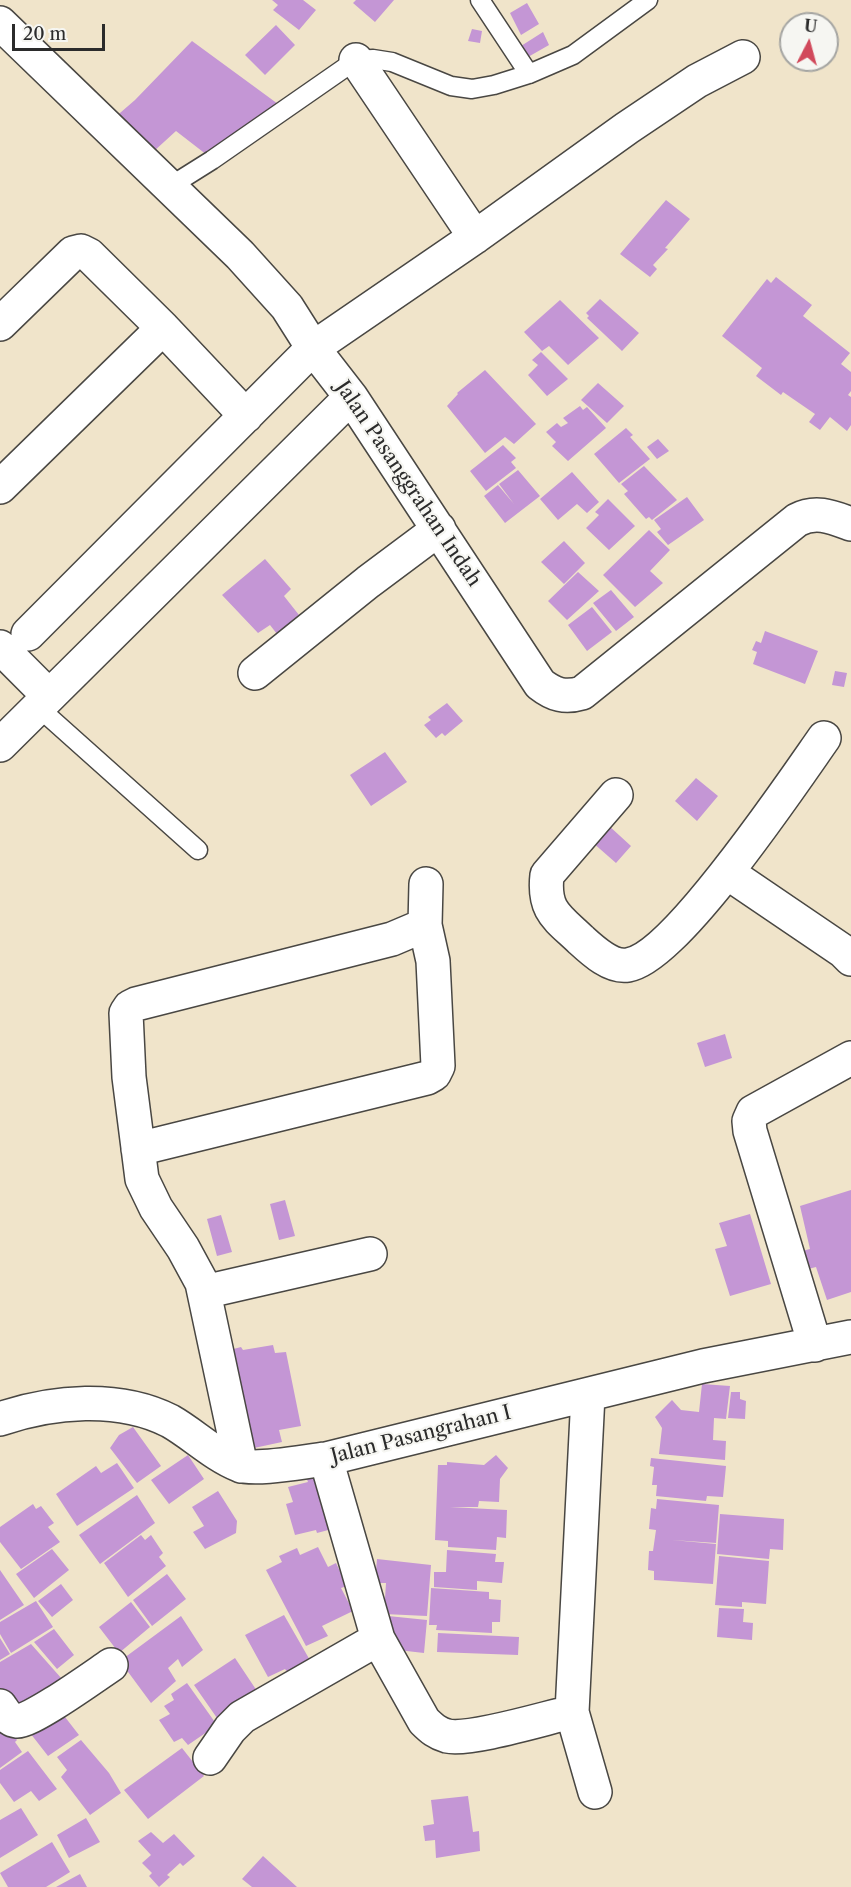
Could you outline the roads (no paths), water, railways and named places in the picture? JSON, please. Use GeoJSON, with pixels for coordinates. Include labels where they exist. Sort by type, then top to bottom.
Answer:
{"type":"FeatureCollection","features":[{"type":"Feature","properties":{"kind":"street"},"geometry":{"type":"LineString","coordinates":[[0,5],[5,0]]}},
{"type":"Feature","properties":{"kind":"street","name":"Jalan Pasanggrahan Indah"},"geometry":{"type":"LineString","coordinates":[[0,23],[240,255],[279,298],[313,348],[351,397],[540,684],[555,694],[566,696],[582,693],[797,520],[807,515],[822,514],[851,524]]}},
{"type":"Feature","properties":{"kind":"street"},"geometry":{"type":"LineString","coordinates":[[43,701],[8,646],[246,416],[313,348],[679,93],[743,57]]}},
{"type":"Feature","properties":{"kind":"street"},"geometry":{"type":"LineString","coordinates":[[356,60],[475,237]]}},
{"type":"Feature","properties":{"kind":"street"},"geometry":{"type":"LineString","coordinates":[[0,324],[73,253],[81,252],[89,255],[163,327],[246,416]]}},
{"type":"Feature","properties":{"kind":"street"},"geometry":{"type":"LineString","coordinates":[[0,487],[163,327]]}},
{"type":"Feature","properties":{"kind":"street"},"geometry":{"type":"LineString","coordinates":[[0,745],[351,397]]}},
{"type":"Feature","properties":{"kind":"street"},"geometry":{"type":"LineString","coordinates":[[255,673],[368,582],[439,529]]}},
{"type":"Feature","properties":{"kind":"street"},"geometry":{"type":"LineString","coordinates":[[615,795],[547,875],[545,891],[546,901],[552,910],[585,944],[612,963],[628,965],[642,958],[671,936],[728,873],[824,738]]}},
{"type":"Feature","properties":{"kind":"street"},"geometry":{"type":"LineString","coordinates":[[728,873],[848,950]]}},
{"type":"Feature","properties":{"kind":"street"},"geometry":{"type":"LineString","coordinates":[[138,1149],[427,1078],[434,1074],[438,1066],[433,961],[425,925],[426,884]]}},
{"type":"Feature","properties":{"kind":"street"},"geometry":{"type":"LineString","coordinates":[[241,1466],[202,1283],[183,1248],[147,1192],[142,1179],[129,1077],[126,1013],[136,1004],[392,939],[425,925]]}},
{"type":"Feature","properties":{"kind":"street"},"geometry":{"type":"LineString","coordinates":[[815,1345],[750,1131],[749,1121],[753,1112],[851,1058]]}},
{"type":"Feature","properties":{"kind":"street"},"geometry":{"type":"LineString","coordinates":[[204,1292],[370,1254]]}},
{"type":"Feature","properties":{"kind":"street","name":"Jalan Pasangrahan I"},"geometry":{"type":"LineString","coordinates":[[241,1466],[264,1466],[326,1459],[703,1366],[851,1337]]}},
{"type":"Feature","properties":{"kind":"street"},"geometry":{"type":"LineString","coordinates":[[588,1395],[572,1712],[595,1792]]}},
{"type":"Feature","properties":{"kind":"street"},"geometry":{"type":"LineString","coordinates":[[0,1419],[57,1405],[104,1404],[140,1410],[169,1421],[241,1466]]}},
{"type":"Feature","properties":{"kind":"street"},"geometry":{"type":"LineString","coordinates":[[326,1459],[378,1639],[424,1721],[435,1732],[450,1737],[473,1735],[572,1712]]}},
{"type":"Feature","properties":{"kind":"street"},"geometry":{"type":"LineString","coordinates":[[210,1758],[230,1729],[242,1717],[378,1639]]}},
{"type":"Feature","properties":{"kind":"street"},"geometry":{"type":"LineString","coordinates":[[0,1706],[9,1719],[20,1722],[111,1665]]}},
{"type":"Feature","properties":{"kind":"lane"},"geometry":{"type":"LineString","coordinates":[[480,0],[529,74]]}},
{"type":"Feature","properties":{"kind":"lane"},"geometry":{"type":"LineString","coordinates":[[169,187],[212,160],[356,60],[373,59],[392,62],[451,86],[472,89],[494,86],[573,55],[648,0]]}},
{"type":"Feature","properties":{"kind":"lane"},"geometry":{"type":"LineString","coordinates":[[43,701],[198,850]]}}]}
